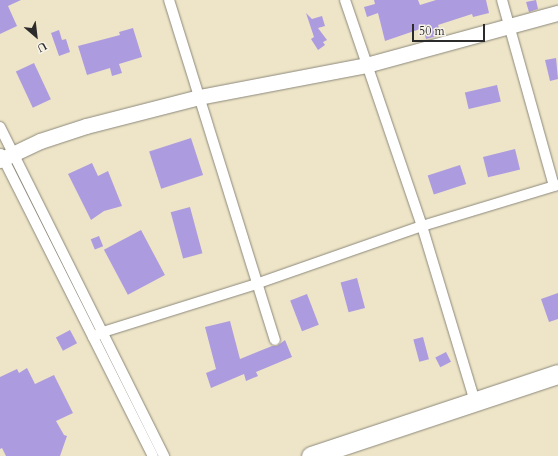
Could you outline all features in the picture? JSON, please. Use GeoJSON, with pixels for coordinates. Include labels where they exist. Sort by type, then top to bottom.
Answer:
{"type":"FeatureCollection","features":[{"type":"Feature","properties":{"kind":"highway"},"geometry":{"type":"LineString","coordinates":[[311,456],[558,374]]}},
{"type":"Feature","properties":{"kind":"highway"},"geometry":{"type":"LineString","coordinates":[[348,456],[558,386]]}},
{"type":"Feature","properties":{"kind":"street"},"geometry":{"type":"LineString","coordinates":[[169,0],[256,284],[275,340]]}},
{"type":"Feature","properties":{"kind":"street"},"geometry":{"type":"LineString","coordinates":[[345,0],[422,226],[475,402]]}},
{"type":"Feature","properties":{"kind":"street"},"geometry":{"type":"LineString","coordinates":[[93,337],[103,332],[256,284],[422,226],[556,186],[508,26],[502,0]]}},
{"type":"Feature","properties":{"kind":"street"},"geometry":{"type":"LineString","coordinates":[[4,156],[66,132],[199,97],[366,65],[558,13]]}},
{"type":"Feature","properties":{"kind":"street"},"geometry":{"type":"LineString","coordinates":[[0,127],[4,156],[153,456]]}},
{"type":"Feature","properties":{"kind":"street"},"geometry":{"type":"LineString","coordinates":[[4,156],[103,332],[164,456]]}},
{"type":"Feature","properties":{"kind":"building"},"geometry":{"type":"Polygon","coordinates":[[[0,0],[21,0],[8,6],[17,26],[0,34],[0,0]]]}},
{"type":"Feature","properties":{"kind":"building"},"geometry":{"type":"Polygon","coordinates":[[[374,0],[418,0],[420,5],[436,0],[486,0],[489,13],[473,17],[472,14],[438,25],[441,35],[426,39],[423,28],[385,41],[378,13],[367,17],[364,7],[375,4],[374,0]]]}},
{"type":"Feature","properties":{"kind":"building"},"geometry":{"type":"Polygon","coordinates":[[[536,0],[538,9],[529,12],[526,2],[536,0]]]}},
{"type":"Feature","properties":{"kind":"building"},"geometry":{"type":"Polygon","coordinates":[[[306,13],[312,19],[322,16],[325,26],[318,28],[327,40],[323,42],[325,45],[318,50],[311,39],[314,37],[306,13]]]}},
{"type":"Feature","properties":{"kind":"building"},"geometry":{"type":"Polygon","coordinates":[[[133,28],[142,57],[119,64],[122,73],[112,76],[110,68],[87,75],[78,46],[120,35],[119,32],[133,28]]]}},
{"type":"Feature","properties":{"kind":"building"},"geometry":{"type":"Polygon","coordinates":[[[59,30],[62,40],[66,39],[70,52],[59,56],[51,33],[59,30]]]}},
{"type":"Feature","properties":{"kind":"building"},"geometry":{"type":"Polygon","coordinates":[[[556,58],[558,79],[550,81],[545,60],[556,58]]]}},
{"type":"Feature","properties":{"kind":"building"},"geometry":{"type":"Polygon","coordinates":[[[34,63],[51,99],[33,108],[16,71],[34,63]]]}},
{"type":"Feature","properties":{"kind":"building"},"geometry":{"type":"Polygon","coordinates":[[[497,85],[501,102],[469,109],[465,92],[497,85]]]}},
{"type":"Feature","properties":{"kind":"building"},"geometry":{"type":"Polygon","coordinates":[[[191,138],[203,175],[161,189],[149,152],[191,138]]]}},
{"type":"Feature","properties":{"kind":"building"},"geometry":{"type":"Polygon","coordinates":[[[515,149],[520,169],[488,177],[483,157],[515,149]]]}},
{"type":"Feature","properties":{"kind":"building"},"geometry":{"type":"Polygon","coordinates":[[[92,163],[98,176],[108,171],[122,206],[104,211],[91,220],[68,174],[92,163]]]}},
{"type":"Feature","properties":{"kind":"building"},"geometry":{"type":"Polygon","coordinates":[[[460,165],[466,184],[434,195],[428,176],[460,165]]]}},
{"type":"Feature","properties":{"kind":"building"},"geometry":{"type":"Polygon","coordinates":[[[190,207],[202,253],[183,259],[171,212],[190,207]]]}},
{"type":"Feature","properties":{"kind":"building"},"geometry":{"type":"Polygon","coordinates":[[[141,230],[165,275],[128,295],[104,250],[141,230]]]}},
{"type":"Feature","properties":{"kind":"building"},"geometry":{"type":"Polygon","coordinates":[[[99,236],[103,246],[95,250],[91,239],[99,236]]]}},
{"type":"Feature","properties":{"kind":"building"},"geometry":{"type":"Polygon","coordinates":[[[357,278],[365,308],[349,312],[341,282],[357,278]]]}},
{"type":"Feature","properties":{"kind":"building"},"geometry":{"type":"Polygon","coordinates":[[[558,293],[558,319],[549,322],[541,299],[558,293]]]}},
{"type":"Feature","properties":{"kind":"building"},"geometry":{"type":"Polygon","coordinates":[[[307,294],[319,325],[302,331],[290,300],[307,294]]]}},
{"type":"Feature","properties":{"kind":"building"},"geometry":{"type":"Polygon","coordinates":[[[230,321],[240,359],[272,346],[277,346],[285,340],[292,357],[256,372],[258,376],[246,381],[244,374],[211,388],[206,373],[216,369],[205,327],[230,321]]]}},
{"type":"Feature","properties":{"kind":"building"},"geometry":{"type":"Polygon","coordinates":[[[70,330],[77,343],[63,351],[56,338],[70,330]]]}},
{"type":"Feature","properties":{"kind":"building"},"geometry":{"type":"Polygon","coordinates":[[[423,337],[429,359],[419,362],[413,340],[423,337]]]}},
{"type":"Feature","properties":{"kind":"building"},"geometry":{"type":"Polygon","coordinates":[[[446,352],[451,362],[440,367],[435,357],[446,352]]]}},
{"type":"Feature","properties":{"kind":"building"},"geometry":{"type":"Polygon","coordinates":[[[27,368],[35,384],[54,375],[73,413],[56,421],[64,435],[67,436],[60,456],[6,456],[2,448],[0,449],[0,377],[17,369],[19,373],[27,368]]]}}]}
